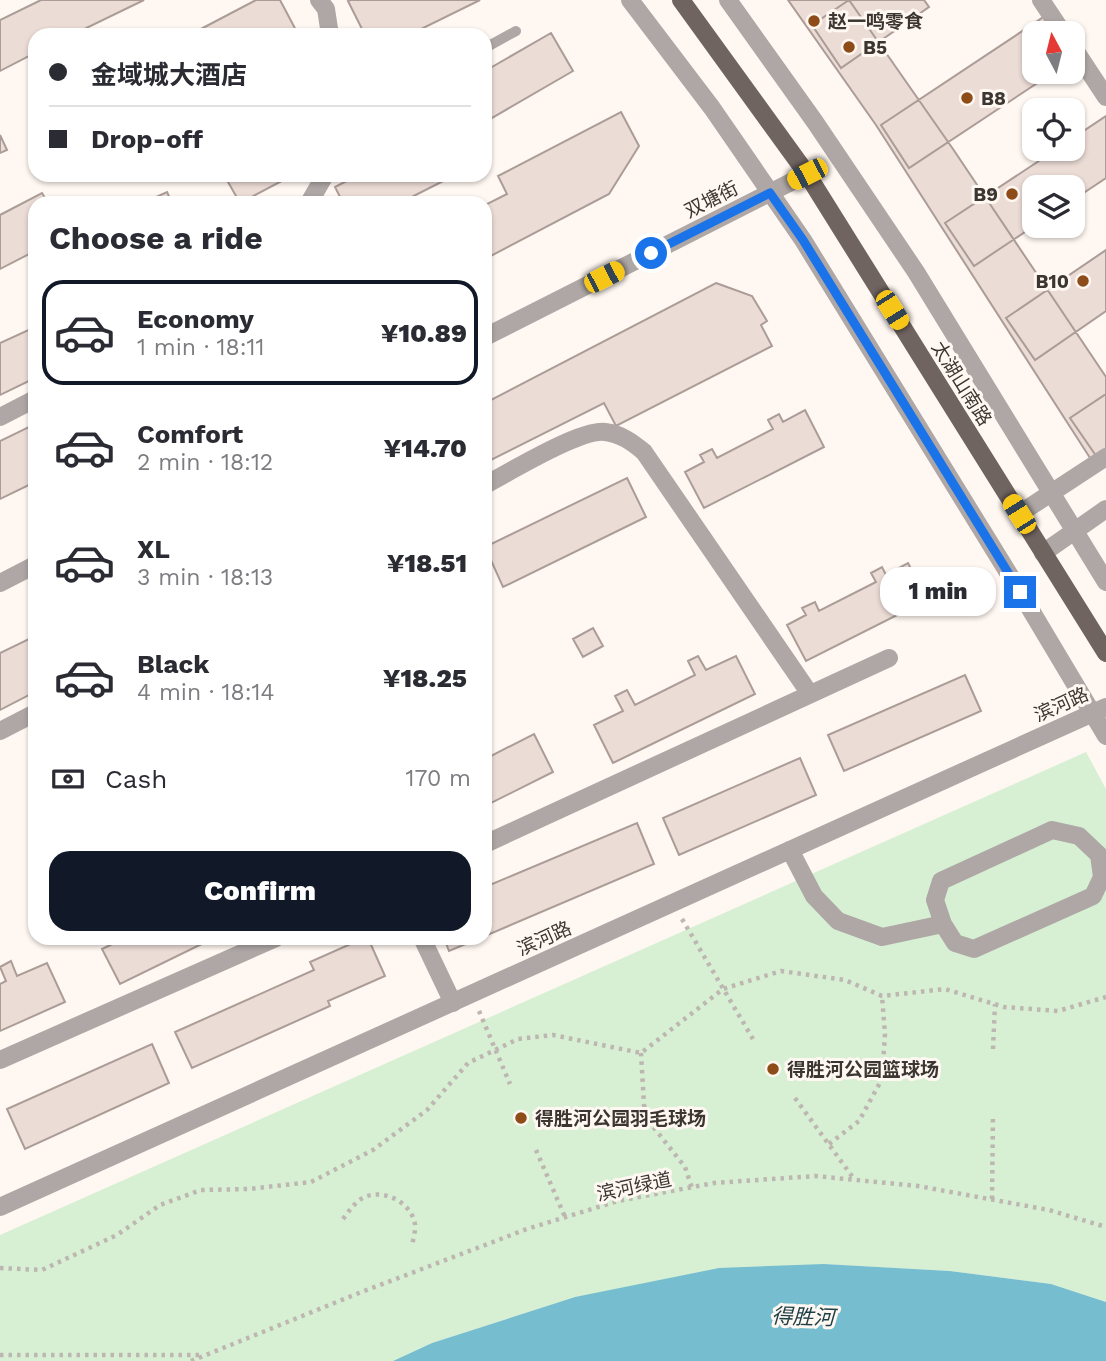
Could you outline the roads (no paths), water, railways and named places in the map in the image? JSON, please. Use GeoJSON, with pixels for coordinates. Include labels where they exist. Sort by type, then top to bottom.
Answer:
{"type":"FeatureCollection","features":[{"type":"Feature","properties":{"kind":"main road","name":"太湖山南路"},"geometry":{"type":"LineString","coordinates":[[681,0],[807,174],[1106,653]]}},
{"type":"Feature","properties":{"kind":"street"},"geometry":{"type":"LineString","coordinates":[[319,0],[326,9],[329,28]]}},
{"type":"Feature","properties":{"kind":"street"},"geometry":{"type":"LineString","coordinates":[[630,0],[712,108],[810,252],[1099,710],[1106,736]]}},
{"type":"Feature","properties":{"kind":"street"},"geometry":{"type":"LineString","coordinates":[[728,0],[815,122],[916,272],[1106,582]]}},
{"type":"Feature","properties":{"kind":"street"},"geometry":{"type":"LineString","coordinates":[[1041,0],[1055,21]]}},
{"type":"Feature","properties":{"kind":"street"},"geometry":{"type":"LineString","coordinates":[[1085,65],[1106,97]]}},
{"type":"Feature","properties":{"kind":"street","name":"双塘街"},"geometry":{"type":"LineString","coordinates":[[492,333],[807,174]]}},
{"type":"Feature","properties":{"kind":"street"},"geometry":{"type":"LineString","coordinates":[[0,417],[28,403]]}},
{"type":"Feature","properties":{"kind":"street"},"geometry":{"type":"LineString","coordinates":[[492,481],[585,434],[605,432],[629,439],[644,452],[810,694]]}},
{"type":"Feature","properties":{"kind":"street"},"geometry":{"type":"LineString","coordinates":[[1019,514],[1106,457]]}},
{"type":"Feature","properties":{"kind":"street"},"geometry":{"type":"LineString","coordinates":[[1043,553],[1106,509]]}},
{"type":"Feature","properties":{"kind":"street"},"geometry":{"type":"LineString","coordinates":[[0,583],[28,569]]}},
{"type":"Feature","properties":{"kind":"street"},"geometry":{"type":"LineString","coordinates":[[492,841],[889,658]]}},
{"type":"Feature","properties":{"kind":"street","name":"滨河路"},"geometry":{"type":"LineString","coordinates":[[0,1207],[1099,710]]}},
{"type":"Feature","properties":{"kind":"street"},"geometry":{"type":"LineString","coordinates":[[0,731],[28,717]]}},
{"type":"Feature","properties":{"kind":"street"},"geometry":{"type":"LineString","coordinates":[[1052,830],[1079,836],[1099,855],[1102,877],[1093,896],[974,949],[956,943],[943,925],[935,900],[941,881],[1052,830]]}},
{"type":"Feature","properties":{"kind":"street"},"geometry":{"type":"LineString","coordinates":[[790,850],[814,896],[838,921],[882,937],[943,925]]}},
{"type":"Feature","properties":{"kind":"street"},"geometry":{"type":"LineString","coordinates":[[0,1060],[259,945]]}},
{"type":"Feature","properties":{"kind":"street"},"geometry":{"type":"LineString","coordinates":[[425,945],[453,1003]]}},
{"type":"Feature","properties":{"kind":"lane"},"geometry":{"type":"LineString","coordinates":[[492,44],[516,31]]}},
{"type":"Feature","properties":{"kind":"water","name":"得胜河"},"geometry":{"type":"Polygon","coordinates":[[[824,1264],[950,1271],[1051,1284],[1106,1302],[1106,1361],[393,1361],[432,1343],[575,1297],[719,1268],[824,1264]]]}},
{"type":"Feature","properties":{"kind":"place","name":"赵一鸣零食"},"geometry":{"type":"Point","coordinates":[814,21]}},
{"type":"Feature","properties":{"kind":"place","name":"B5"},"geometry":{"type":"Point","coordinates":[849,47]}},
{"type":"Feature","properties":{"kind":"place","name":"B8"},"geometry":{"type":"Point","coordinates":[967,98]}},
{"type":"Feature","properties":{"kind":"place","name":"B9"},"geometry":{"type":"Point","coordinates":[1012,194]}},
{"type":"Feature","properties":{"kind":"place","name":"B10"},"geometry":{"type":"Point","coordinates":[1083,281]}},
{"type":"Feature","properties":{"kind":"place","name":"得胜河公园篮球场"},"geometry":{"type":"Point","coordinates":[773,1069]}},
{"type":"Feature","properties":{"kind":"place","name":"得胜河公园羽毛球场"},"geometry":{"type":"Point","coordinates":[521,1118]}}]}
